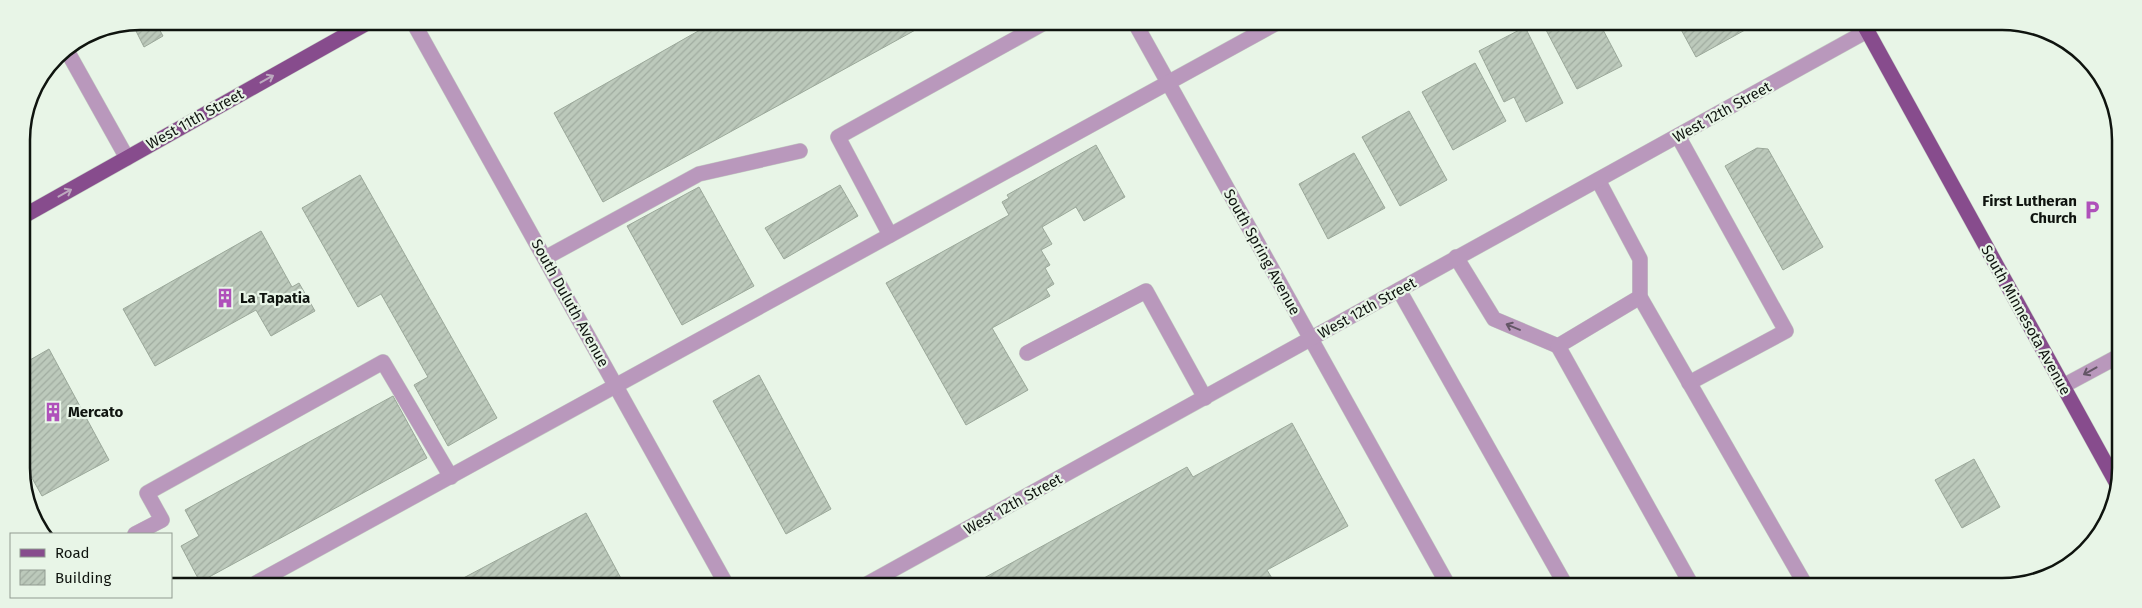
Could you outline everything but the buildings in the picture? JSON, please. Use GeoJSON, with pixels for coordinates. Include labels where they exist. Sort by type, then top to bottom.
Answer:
{"type":"FeatureCollection","features":[{"type":"Feature","properties":{"kind":"main road","name":"West 11th Street"},"geometry":{"type":"LineString","coordinates":[[30,212],[355,30]]}},
{"type":"Feature","properties":{"kind":"main road","name":"South Minnesota Avenue"},"geometry":{"type":"LineString","coordinates":[[1866,30],[2112,474]]}},
{"type":"Feature","properties":{"kind":"street","name":"South Duluth Avenue"},"geometry":{"type":"LineString","coordinates":[[417,30],[723,578]]}},
{"type":"Feature","properties":{"kind":"street"},"geometry":{"type":"LineString","coordinates":[[890,235],[838,137],[1031,30]]}},
{"type":"Feature","properties":{"kind":"street","name":"South Spring Avenue"},"geometry":{"type":"LineString","coordinates":[[1139,30],[1444,578]]}},
{"type":"Feature","properties":{"kind":"street"},"geometry":{"type":"LineString","coordinates":[[265,578],[1264,30]]}},
{"type":"Feature","properties":{"kind":"street","name":"West 12th Street"},"geometry":{"type":"LineString","coordinates":[[878,578],[1678,136],[1862,30]]}},
{"type":"Feature","properties":{"kind":"street"},"geometry":{"type":"LineString","coordinates":[[70,56],[127,158]]}},
{"type":"Feature","properties":{"kind":"street"},"geometry":{"type":"LineString","coordinates":[[1678,136],[1786,331],[1689,383]]}},
{"type":"Feature","properties":{"kind":"street"},"geometry":{"type":"LineString","coordinates":[[545,258],[699,174],[800,151]]}},
{"type":"Feature","properties":{"kind":"street"},"geometry":{"type":"LineString","coordinates":[[1598,180],[1640,259],[1640,297],[1801,578]]}},
{"type":"Feature","properties":{"kind":"street"},"geometry":{"type":"LineString","coordinates":[[1456,257],[1494,319],[1558,346],[1688,578]]}},
{"type":"Feature","properties":{"kind":"street"},"geometry":{"type":"LineString","coordinates":[[1028,353],[1146,290],[1205,398]]}},
{"type":"Feature","properties":{"kind":"street"},"geometry":{"type":"LineString","coordinates":[[1399,290],[1561,578]]}},
{"type":"Feature","properties":{"kind":"street"},"geometry":{"type":"LineString","coordinates":[[1558,346],[1640,297]]}},
{"type":"Feature","properties":{"kind":"street"},"geometry":{"type":"LineString","coordinates":[[2063,386],[2112,360]]}},
{"type":"Feature","properties":{"kind":"street"},"geometry":{"type":"LineString","coordinates":[[137,533],[162,520],[147,493],[383,362],[451,477]]}},
{"type":"Feature","properties":{"kind":"place","name":"First Lutheran Church"},"geometry":{"type":"Point","coordinates":[2092,210]}},
{"type":"Feature","properties":{"kind":"place","name":"La Tapatia"},"geometry":{"type":"Point","coordinates":[225,298]}},
{"type":"Feature","properties":{"kind":"place","name":"Mercato"},"geometry":{"type":"Point","coordinates":[53,412]}}]}
